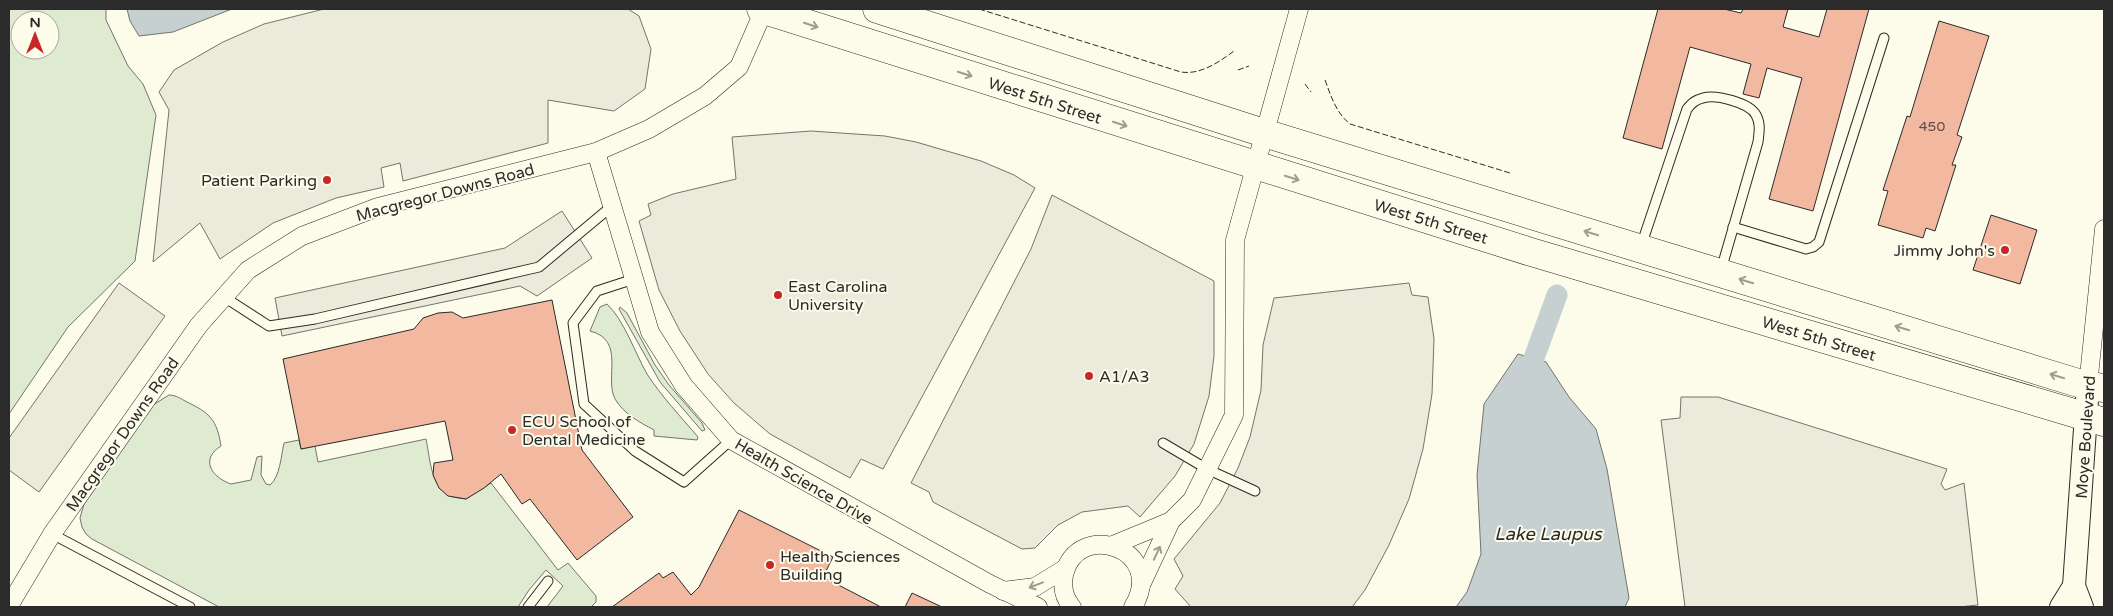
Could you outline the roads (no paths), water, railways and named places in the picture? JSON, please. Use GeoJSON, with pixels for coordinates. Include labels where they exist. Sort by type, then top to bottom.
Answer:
{"type":"FeatureCollection","features":[{"type":"Feature","properties":{"kind":"main road","name":"West 5th Street"},"geometry":{"type":"LineString","coordinates":[[763,9],[1254,166],[1531,252],[2095,420]]}},
{"type":"Feature","properties":{"kind":"main road","name":"West 5th Street"},"geometry":{"type":"LineString","coordinates":[[877,9],[1264,133],[2096,387]]}},
{"type":"Feature","properties":{"kind":"street","name":"Macgregor Downs Road"},"geometry":{"type":"LineString","coordinates":[[9,606],[52,534],[199,325],[248,270],[302,236],[378,207],[596,152],[649,129],[705,96],[739,67],[763,9]]}},
{"type":"Feature","properties":{"kind":"street"},"geometry":{"type":"LineString","coordinates":[[1113,546],[1171,520],[1192,500],[1234,414],[1235,240],[1298,9]]}},
{"type":"Feature","properties":{"kind":"street","name":"Health Science Drive"},"geometry":{"type":"LineString","coordinates":[[596,152],[650,332],[684,386],[731,440],[1003,591],[1038,607]]}},
{"type":"Feature","properties":{"kind":"street","name":"Moye Boulevard"},"geometry":{"type":"LineString","coordinates":[[2061,607],[2074,586],[2095,420],[2104,229]]}},
{"type":"Feature","properties":{"kind":"street"},"geometry":{"type":"LineString","coordinates":[[1138,599],[1171,520]]}},
{"type":"Feature","properties":{"kind":"street"},"geometry":{"type":"LineString","coordinates":[[1072,607],[1064,593],[1063,580],[1066,568],[1071,559],[1080,551],[1090,546],[1101,544],[1125,551],[1134,560],[1140,572],[1138,599]]}},
{"type":"Feature","properties":{"kind":"street"},"geometry":{"type":"LineString","coordinates":[[1003,591],[1035,587],[1066,568]]}},
{"type":"Feature","properties":{"kind":"street","name":"Moye Boulevard"},"geometry":{"type":"LineString","coordinates":[[2074,586],[2082,607]]}},
{"type":"Feature","properties":{"kind":"lane"},"geometry":{"type":"LineString","coordinates":[[1733,227],[1806,249],[1813,247],[1819,242],[1884,38]]}},
{"type":"Feature","properties":{"kind":"lane"},"geometry":{"type":"LineString","coordinates":[[1640,248],[1687,109],[1694,101],[1704,97],[1718,97],[1752,108],[1758,116],[1760,127],[1758,142],[1720,273]]}},
{"type":"Feature","properties":{"kind":"lane"},"geometry":{"type":"LineString","coordinates":[[224,296],[269,326],[325,317],[539,267],[612,206]]}},
{"type":"Feature","properties":{"kind":"lane"},"geometry":{"type":"LineString","coordinates":[[634,279],[597,291],[573,323],[584,404],[635,451],[684,482],[731,440]]}},
{"type":"Feature","properties":{"kind":"lane"},"geometry":{"type":"LineString","coordinates":[[1163,444],[1207,469],[1255,491]]}},
{"type":"Feature","properties":{"kind":"lane"},"geometry":{"type":"LineString","coordinates":[[52,534],[190,607]]}},
{"type":"Feature","properties":{"kind":"lane"},"geometry":{"type":"LineString","coordinates":[[528,607],[548,581]]}},
{"type":"Feature","properties":{"kind":"water"},"geometry":{"type":"Polygon","coordinates":[[[127,9],[232,9],[173,32],[139,36],[130,21],[127,9]]]}},
{"type":"Feature","properties":{"kind":"water","name":"Lake Laupus"},"geometry":{"type":"Polygon","coordinates":[[[1518,354],[1546,362],[1569,397],[1596,429],[1607,469],[1629,598],[1625,607],[1456,607],[1467,592],[1481,554],[1477,475],[1484,404],[1518,354]]]}},
{"type":"Feature","properties":{"kind":"waterway"},"geometry":{"type":"LineString","coordinates":[[1534,358],[1557,295]]}},
{"type":"Feature","properties":{"kind":"place","name":"Patient Parking"},"geometry":{"type":"Point","coordinates":[327,180]}},
{"type":"Feature","properties":{"kind":"place","name":"Jimmy John's"},"geometry":{"type":"Point","coordinates":[2005,250]}},
{"type":"Feature","properties":{"kind":"place","name":"East Carolina University"},"geometry":{"type":"Point","coordinates":[778,295]}},
{"type":"Feature","properties":{"kind":"place","name":"A1/A3"},"geometry":{"type":"Point","coordinates":[1089,376]}},
{"type":"Feature","properties":{"kind":"place","name":"ECU School of Dental Medicine"},"geometry":{"type":"Point","coordinates":[512,430]}},
{"type":"Feature","properties":{"kind":"place","name":"Health Sciences Building"},"geometry":{"type":"Point","coordinates":[770,565]}}]}
